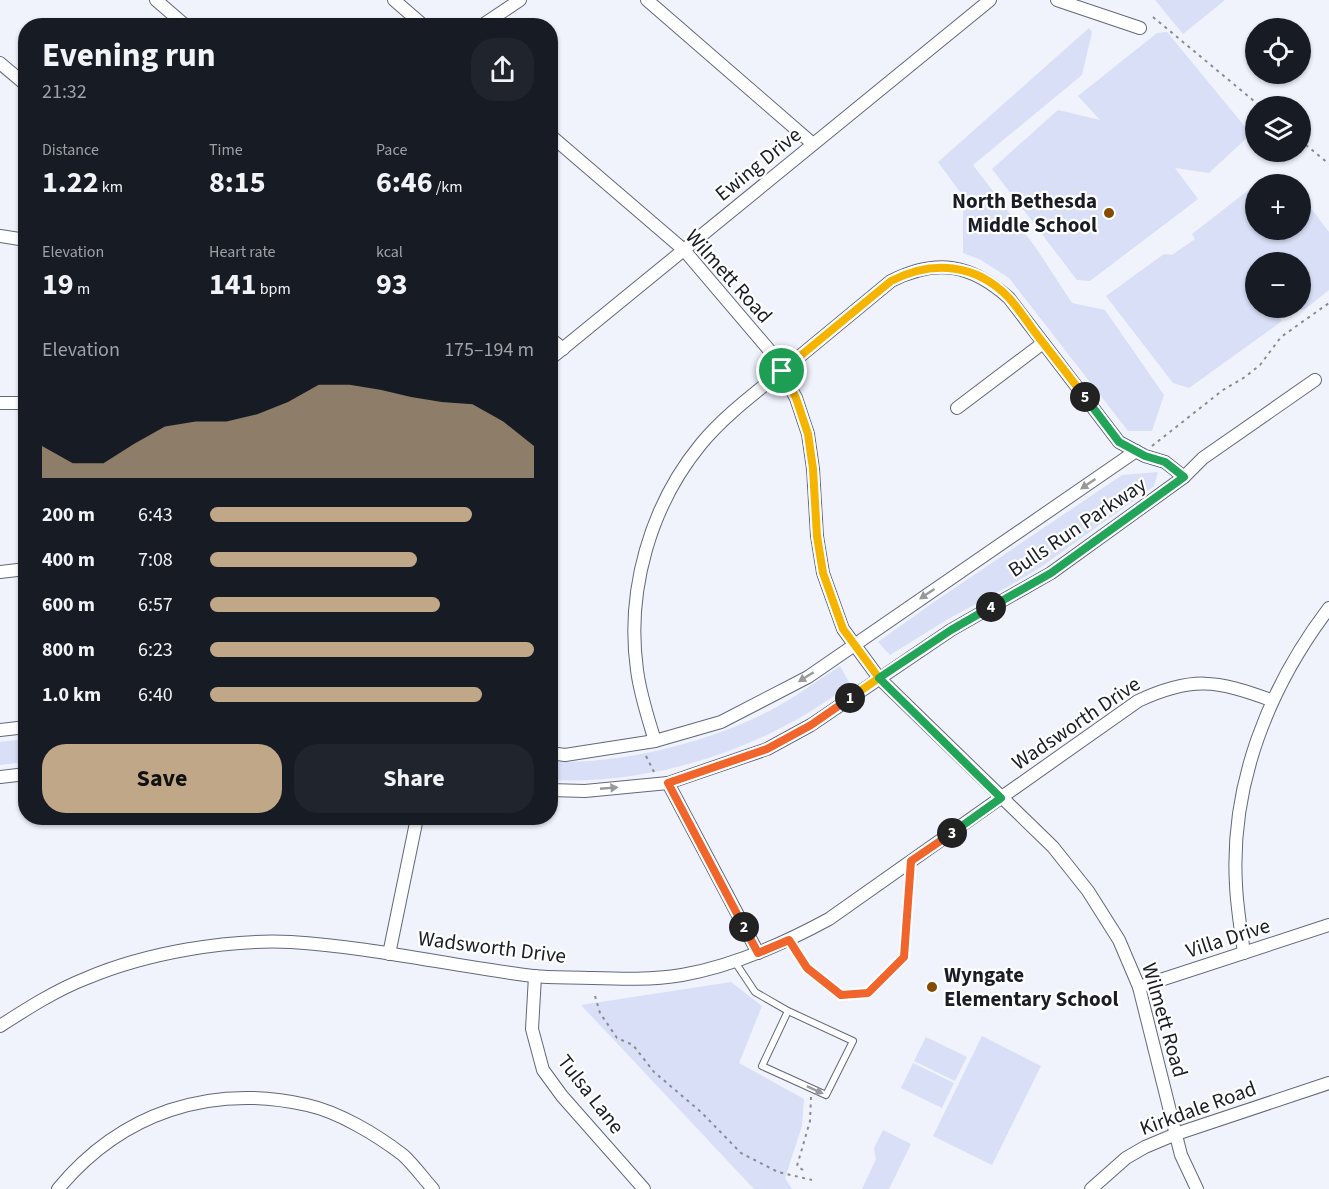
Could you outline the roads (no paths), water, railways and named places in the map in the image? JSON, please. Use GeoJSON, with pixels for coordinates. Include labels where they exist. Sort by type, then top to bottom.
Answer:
{"type":"FeatureCollection","features":[{"type":"Feature","properties":{"kind":"street"},"geometry":{"type":"LineString","coordinates":[[156,0],[177,18]]}},
{"type":"Feature","properties":{"kind":"street"},"geometry":{"type":"LineString","coordinates":[[394,0],[415,18]]}},
{"type":"Feature","properties":{"kind":"street"},"geometry":{"type":"LineString","coordinates":[[493,18],[520,0]]}},
{"type":"Feature","properties":{"kind":"street"},"geometry":{"type":"LineString","coordinates":[[647,0],[813,144]]}},
{"type":"Feature","properties":{"kind":"street","name":"Ewing Drive"},"geometry":{"type":"LineString","coordinates":[[558,353],[990,0]]}},
{"type":"Feature","properties":{"kind":"street"},"geometry":{"type":"LineString","coordinates":[[1057,0],[1140,28]]}},
{"type":"Feature","properties":{"kind":"street"},"geometry":{"type":"LineString","coordinates":[[0,63],[18,78]]}},
{"type":"Feature","properties":{"kind":"street","name":"Wilmett Road"},"geometry":{"type":"LineString","coordinates":[[558,142],[684,250],[770,351],[796,398],[808,434],[813,469],[817,536],[823,573],[843,629],[879,678],[1053,847],[1088,891],[1119,940],[1139,987],[1181,1155],[1197,1189]]}},
{"type":"Feature","properties":{"kind":"street"},"geometry":{"type":"LineString","coordinates":[[0,236],[18,239]]}},
{"type":"Feature","properties":{"kind":"street"},"geometry":{"type":"LineString","coordinates":[[655,741],[642,698],[634,642],[638,580],[643,557],[672,487],[700,445],[730,413],[891,281],[910,272],[940,267],[963,269],[992,282],[1009,298],[1119,442],[1165,462],[1184,477]]}},
{"type":"Feature","properties":{"kind":"street"},"geometry":{"type":"LineString","coordinates":[[957,408],[1044,343]]}},
{"type":"Feature","properties":{"kind":"street"},"geometry":{"type":"LineString","coordinates":[[558,345],[563,349]]}},
{"type":"Feature","properties":{"kind":"street","name":"Bulls Run Parkway"},"geometry":{"type":"LineString","coordinates":[[558,790],[585,791],[668,783],[767,749],[811,725],[951,630],[1051,573],[1184,477],[1203,458],[1315,380]]}},
{"type":"Feature","properties":{"kind":"street"},"geometry":{"type":"LineString","coordinates":[[0,403],[18,403]]}},
{"type":"Feature","properties":{"kind":"street","name":"Bulls Run Parkway"},"geometry":{"type":"LineString","coordinates":[[558,754],[655,741],[722,722],[808,677],[1141,453]]}},
{"type":"Feature","properties":{"kind":"street"},"geometry":{"type":"LineString","coordinates":[[0,572],[18,570]]}},
{"type":"Feature","properties":{"kind":"street"},"geometry":{"type":"LineString","coordinates":[[1244,953],[1236,884],[1238,822],[1250,758],[1271,700],[1295,655],[1329,608]]}},
{"type":"Feature","properties":{"kind":"street","name":"Wadsworth Drive"},"geometry":{"type":"LineString","coordinates":[[0,1026],[36,1003],[87,977],[151,956],[230,944],[290,942],[535,976],[642,980],[683,975],[735,962],[789,940],[829,919],[1138,701],[1164,689],[1189,684],[1215,683],[1271,700]]}},
{"type":"Feature","properties":{"kind":"street"},"geometry":{"type":"LineString","coordinates":[[0,729],[18,728]]}},
{"type":"Feature","properties":{"kind":"street"},"geometry":{"type":"LineString","coordinates":[[0,777],[18,775]]}},
{"type":"Feature","properties":{"kind":"street"},"geometry":{"type":"LineString","coordinates":[[668,783],[758,953]]}},
{"type":"Feature","properties":{"kind":"street"},"geometry":{"type":"LineString","coordinates":[[389,954],[416,825]]}},
{"type":"Feature","properties":{"kind":"street","name":"Villa Drive"},"geometry":{"type":"LineString","coordinates":[[1139,987],[1329,925]]}},
{"type":"Feature","properties":{"kind":"street","name":"Tulsa Lane"},"geometry":{"type":"LineString","coordinates":[[535,976],[532,1029],[543,1070],[562,1096],[644,1189]]}},
{"type":"Feature","properties":{"kind":"street","name":"Kirkdale Road"},"geometry":{"type":"LineString","coordinates":[[1091,1189],[1126,1158],[1145,1146],[1329,1083]]}},
{"type":"Feature","properties":{"kind":"street"},"geometry":{"type":"LineString","coordinates":[[58,1189],[77,1166],[115,1136],[174,1108],[219,1098],[270,1099],[308,1105],[354,1123],[404,1156],[433,1189]]}},
{"type":"Feature","properties":{"kind":"lane"},"geometry":{"type":"LineString","coordinates":[[789,940],[807,968],[841,995],[868,993],[904,957],[911,861]]}},
{"type":"Feature","properties":{"kind":"lane"},"geometry":{"type":"LineString","coordinates":[[735,962],[755,992],[788,1011],[853,1041],[826,1095],[762,1066],[788,1011]]}},
{"type":"Feature","properties":{"kind":"place","name":"North Bethesda Middle School"},"geometry":{"type":"Point","coordinates":[1109,213]}},
{"type":"Feature","properties":{"kind":"place","name":"Wyngate Elementary School"},"geometry":{"type":"Point","coordinates":[932,987]}}]}
